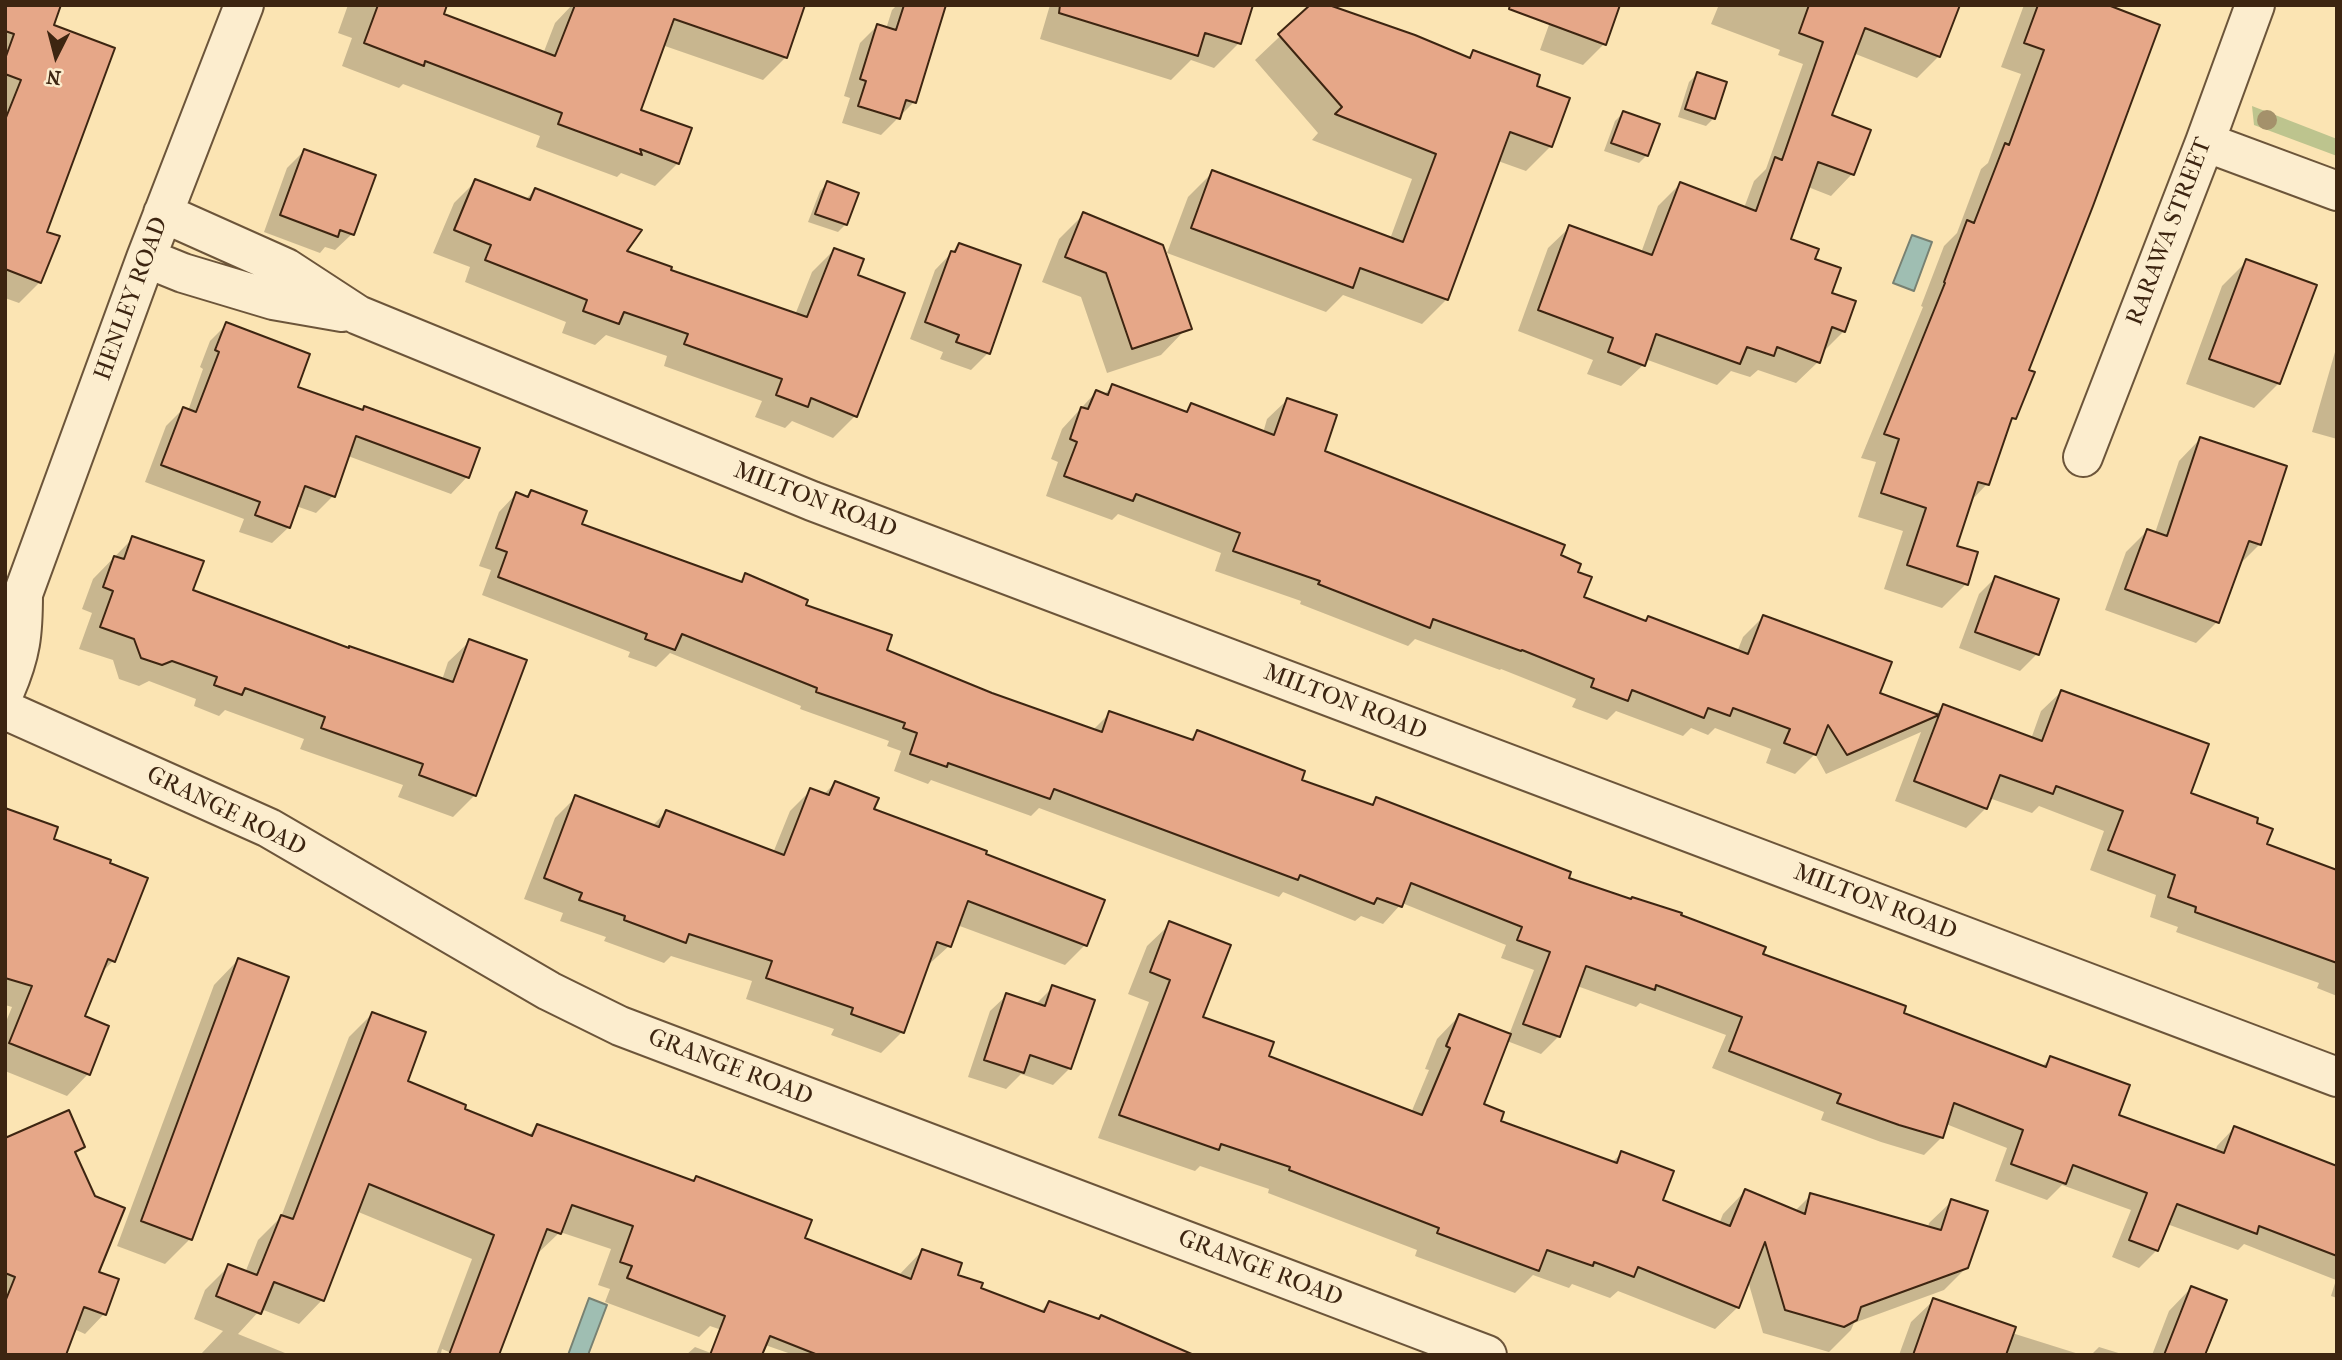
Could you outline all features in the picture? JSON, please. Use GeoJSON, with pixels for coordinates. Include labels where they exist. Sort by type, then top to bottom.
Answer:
{"type":"FeatureCollection","features":[{"type":"Feature","properties":{"kind":"street","name":"HENLEY ROAD"},"geometry":{"type":"LineString","coordinates":[[5,691],[18,662],[23,631],[14,605],[244,5]]}},
{"type":"Feature","properties":{"kind":"street","name":"RARAWA STREET"},"geometry":{"type":"LineString","coordinates":[[2083,457],[2255,5]]}},
{"type":"Feature","properties":{"kind":"street"},"geometry":{"type":"LineString","coordinates":[[2205,142],[2337,191]]}},
{"type":"Feature","properties":{"kind":"street","name":"MILTON ROAD"},"geometry":{"type":"LineString","coordinates":[[163,213],[286,268],[358,315],[812,502],[2337,1077]]}},
{"type":"Feature","properties":{"kind":"street","name":"MILTON ROAD"},"geometry":{"type":"LineString","coordinates":[[146,258],[183,274],[273,300],[358,315]]}},
{"type":"Feature","properties":{"kind":"street","name":"GRANGE ROAD"},"geometry":{"type":"LineString","coordinates":[[5,710],[269,828],[549,991],[620,1026],[1487,1355]]}},
{"type":"Feature","properties":{"kind":"green space"},"geometry":{"type":"Polygon","coordinates":[[[2252,106],[2337,139],[2337,156],[2254,125],[2252,106]]]}},
{"type":"Feature","properties":{"kind":"shaded area"},"geometry":{"type":"Polygon","coordinates":[[[1912,235],[1932,242],[1914,291],[1893,283],[1912,235]]]}},
{"type":"Feature","properties":{"kind":"shaded area"},"geometry":{"type":"Polygon","coordinates":[[[589,1298],[607,1305],[588,1355],[568,1355],[589,1298]]]}},
{"type":"Feature","properties":{"kind":"building"},"geometry":{"type":"Polygon","coordinates":[[[5,5],[61,5],[54,25],[115,48],[47,232],[60,236],[41,283],[5,269],[5,120],[21,80],[5,74],[5,59],[14,34],[5,31],[5,5]]]}},
{"type":"Feature","properties":{"kind":"building"},"geometry":{"type":"Polygon","coordinates":[[[378,5],[447,5],[444,14],[555,56],[575,5],[805,5],[787,58],[674,19],[641,110],[692,128],[679,164],[640,149],[642,155],[558,124],[562,113],[425,61],[424,66],[364,43],[378,5]]]}},
{"type":"Feature","properties":{"kind":"building"},"geometry":{"type":"Polygon","coordinates":[[[904,5],[946,5],[916,103],[906,100],[900,119],[858,106],[866,81],[860,79],[877,24],[896,30],[904,5]]]}},
{"type":"Feature","properties":{"kind":"building"},"geometry":{"type":"Polygon","coordinates":[[[1060,5],[1253,5],[1241,44],[1205,33],[1198,56],[1059,13],[1060,5]]]}},
{"type":"Feature","properties":{"kind":"building"},"geometry":{"type":"Polygon","coordinates":[[[1310,5],[1329,5],[1415,35],[1470,58],[1473,50],[1540,75],[1537,86],[1570,98],[1552,147],[1510,132],[1448,300],[1360,268],[1353,288],[1191,228],[1212,170],[1403,242],[1436,154],[1335,114],[1342,107],[1278,34],[1310,5]]]}},
{"type":"Feature","properties":{"kind":"building"},"geometry":{"type":"Polygon","coordinates":[[[1510,5],[1620,5],[1606,45],[1509,9],[1510,5]]]}},
{"type":"Feature","properties":{"kind":"building"},"geometry":{"type":"Polygon","coordinates":[[[1809,5],[1960,5],[1940,57],[1865,28],[1832,115],[1871,130],[1854,175],[1818,162],[1791,239],[1819,249],[1815,259],[1841,268],[1832,293],[1856,301],[1845,332],[1832,327],[1820,363],[1777,347],[1774,356],[1747,347],[1740,364],[1656,334],[1645,366],[1608,352],[1613,338],[1538,310],[1569,225],[1652,255],[1680,182],[1756,211],[1775,157],[1782,160],[1823,42],[1799,33],[1809,5]]]}},
{"type":"Feature","properties":{"kind":"building"},"geometry":{"type":"Polygon","coordinates":[[[2038,5],[2108,5],[2160,25],[2029,370],[2035,372],[2016,419],[2012,418],[1989,485],[1978,482],[1957,546],[1978,552],[1968,585],[1907,565],[1926,508],[1881,493],[1899,439],[1884,434],[1945,283],[1967,220],[1974,223],[2005,143],[2009,145],[2044,50],[2024,43],[2038,5]]]}},
{"type":"Feature","properties":{"kind":"building"},"geometry":{"type":"Polygon","coordinates":[[[1697,72],[1727,82],[1715,119],[1685,109],[1697,72]]]}},
{"type":"Feature","properties":{"kind":"building"},"geometry":{"type":"Polygon","coordinates":[[[1623,111],[1660,124],[1648,156],[1611,143],[1623,111]]]}},
{"type":"Feature","properties":{"kind":"building"},"geometry":{"type":"Polygon","coordinates":[[[304,149],[376,175],[354,235],[340,230],[338,237],[280,215],[304,149]]]}},
{"type":"Feature","properties":{"kind":"building"},"geometry":{"type":"Polygon","coordinates":[[[475,179],[530,200],[535,188],[642,230],[627,251],[672,267],[671,270],[807,317],[834,248],[864,259],[858,275],[905,293],[857,417],[811,398],[808,407],[776,395],[782,379],[684,344],[688,334],[624,312],[619,324],[583,311],[587,300],[485,260],[491,245],[454,230],[475,179]]]}},
{"type":"Feature","properties":{"kind":"building"},"geometry":{"type":"Polygon","coordinates":[[[827,181],[859,193],[847,225],[815,214],[827,181]]]}},
{"type":"Feature","properties":{"kind":"building"},"geometry":{"type":"Polygon","coordinates":[[[1083,212],[1163,245],[1192,329],[1132,349],[1106,273],[1065,257],[1083,212]]]}},
{"type":"Feature","properties":{"kind":"building"},"geometry":{"type":"Polygon","coordinates":[[[959,243],[1021,265],[990,354],[956,342],[959,335],[925,322],[951,251],[955,252],[959,243]]]}},
{"type":"Feature","properties":{"kind":"building"},"geometry":{"type":"Polygon","coordinates":[[[2246,259],[2317,285],[2280,384],[2209,359],[2246,259]]]}},
{"type":"Feature","properties":{"kind":"building"},"geometry":{"type":"Polygon","coordinates":[[[226,322],[310,354],[298,387],[363,410],[364,406],[480,448],[469,478],[356,436],[335,497],[305,486],[290,528],[255,515],[260,502],[161,465],[183,407],[196,412],[219,352],[215,350],[226,322]]]}},
{"type":"Feature","properties":{"kind":"building"},"geometry":{"type":"Polygon","coordinates":[[[1112,384],[1187,412],[1191,403],[1274,435],[1287,398],[1337,415],[1325,451],[1565,545],[1561,555],[1581,564],[1578,572],[1592,577],[1584,597],[1646,621],[1648,616],[1748,654],[1763,615],[1892,662],[1880,693],[1939,715],[1847,755],[1828,725],[1816,755],[1784,743],[1790,729],[1733,708],[1730,716],[1708,708],[1704,718],[1632,690],[1628,701],[1591,687],[1594,679],[1522,650],[1433,619],[1430,628],[1318,584],[1320,581],[1233,551],[1240,533],[1136,494],[1133,501],[1064,476],[1077,442],[1070,439],[1081,407],[1088,409],[1096,390],[1108,395],[1112,384]]]}},
{"type":"Feature","properties":{"kind":"building"},"geometry":{"type":"Polygon","coordinates":[[[2200,437],[2287,466],[2261,545],[2249,541],[2219,623],[2125,589],[2147,529],[2167,536],[2200,437]]]}},
{"type":"Feature","properties":{"kind":"building"},"geometry":{"type":"Polygon","coordinates":[[[531,490],[587,511],[582,524],[742,582],[745,573],[808,600],[806,605],[892,635],[887,650],[992,693],[1102,732],[1109,711],[1193,740],[1197,730],[1305,771],[1302,780],[1373,805],[1376,797],[1571,872],[1569,878],[1682,913],[1681,915],[1766,947],[1763,954],[1906,1006],[1904,1013],[2046,1067],[2050,1056],[2130,1085],[2119,1115],[2224,1153],[2234,1126],[2337,1166],[2337,1256],[2259,1226],[2257,1234],[2177,1204],[2158,1251],[2129,1240],[2147,1193],[2073,1165],[2066,1184],[2011,1164],[2023,1130],[1954,1103],[1943,1138],[1837,1103],[1841,1094],[1729,1051],[1742,1017],[1656,985],[1655,990],[1586,966],[1560,1037],[1523,1024],[1550,952],[1517,940],[1522,927],[1411,883],[1402,907],[1377,898],[1374,904],[1300,875],[1298,880],[1054,789],[1050,799],[948,763],[947,767],[910,754],[917,733],[903,728],[905,723],[816,692],[817,688],[682,634],[675,650],[645,639],[647,634],[498,577],[507,552],[496,548],[516,492],[528,497],[531,490]]]}},
{"type":"Feature","properties":{"kind":"building"},"geometry":{"type":"Polygon","coordinates":[[[132,536],[204,561],[193,590],[349,648],[453,682],[469,639],[527,660],[476,796],[419,775],[423,764],[321,728],[325,717],[245,688],[242,695],[214,685],[217,677],[172,661],[162,665],[141,658],[134,639],[100,627],[113,591],[103,587],[114,556],[124,559],[132,536]]]}},
{"type":"Feature","properties":{"kind":"building"},"geometry":{"type":"Polygon","coordinates":[[[1995,576],[2059,599],[2039,655],[1975,632],[1995,576]]]}},
{"type":"Feature","properties":{"kind":"building"},"geometry":{"type":"Polygon","coordinates":[[[2061,690],[2209,744],[2191,793],[2258,818],[2257,823],[2273,829],[2267,844],[2337,870],[2337,963],[2195,912],[2196,907],[2168,897],[2175,875],[2108,850],[2123,811],[2056,786],[2053,794],[2000,775],[1987,809],[1914,781],[1943,704],[2042,741],[2061,690]]]}},
{"type":"Feature","properties":{"kind":"building"},"geometry":{"type":"Polygon","coordinates":[[[835,781],[879,798],[874,809],[987,851],[986,854],[1105,900],[1087,946],[968,901],[951,947],[937,942],[904,1033],[851,1014],[853,1008],[766,978],[772,961],[689,934],[686,943],[624,920],[625,916],[579,900],[582,893],[544,878],[575,795],[659,827],[666,810],[784,855],[810,788],[829,795],[835,781]]]}},
{"type":"Feature","properties":{"kind":"building"},"geometry":{"type":"Polygon","coordinates":[[[5,808],[58,827],[54,839],[111,860],[110,863],[148,878],[115,962],[108,959],[85,1016],[109,1026],[90,1075],[9,1043],[32,986],[5,978],[5,808]]]}},
{"type":"Feature","properties":{"kind":"building"},"geometry":{"type":"Polygon","coordinates":[[[1169,921],[1231,945],[1203,1017],[1274,1042],[1269,1056],[1422,1115],[1450,1048],[1446,1046],[1459,1014],[1511,1034],[1484,1104],[1504,1112],[1501,1121],[1617,1163],[1621,1151],[1674,1171],[1663,1200],[1730,1226],[1745,1189],[1805,1214],[1810,1193],[1941,1230],[1951,1199],[1988,1211],[1968,1268],[1861,1307],[1857,1320],[1844,1327],[1785,1310],[1765,1242],[1739,1308],[1638,1267],[1634,1277],[1594,1262],[1593,1266],[1547,1250],[1539,1271],[1437,1233],[1439,1228],[1289,1170],[1290,1167],[1221,1144],[1219,1150],[1119,1115],[1170,980],[1150,972],[1169,921]]]}},
{"type":"Feature","properties":{"kind":"building"},"geometry":{"type":"Polygon","coordinates":[[[238,958],[289,977],[192,1240],[141,1221],[238,958]]]}},
{"type":"Feature","properties":{"kind":"building"},"geometry":{"type":"Polygon","coordinates":[[[1052,985],[1095,1000],[1071,1069],[1030,1055],[1024,1073],[984,1060],[1006,993],[1045,1006],[1052,985]]]}},
{"type":"Feature","properties":{"kind":"building"},"geometry":{"type":"Polygon","coordinates":[[[372,1012],[426,1032],[408,1081],[466,1105],[465,1109],[532,1136],[537,1124],[694,1181],[696,1176],[812,1220],[805,1238],[911,1279],[922,1249],[962,1263],[958,1275],[983,1283],[981,1288],[1044,1312],[1049,1301],[1099,1319],[1101,1315],[1194,1355],[818,1355],[770,1336],[762,1355],[710,1355],[725,1316],[627,1278],[632,1266],[620,1262],[633,1226],[572,1205],[561,1234],[547,1229],[499,1355],[449,1355],[494,1235],[369,1184],[324,1301],[274,1282],[261,1314],[216,1296],[228,1264],[257,1275],[281,1215],[293,1219],[372,1012]]]}},
{"type":"Feature","properties":{"kind":"building"},"geometry":{"type":"Polygon","coordinates":[[[69,1110],[85,1147],[75,1152],[95,1196],[125,1208],[99,1272],[119,1279],[106,1315],[84,1307],[66,1355],[5,1355],[5,1302],[15,1277],[5,1273],[5,1138],[69,1110]]]}},
{"type":"Feature","properties":{"kind":"building"},"geometry":{"type":"Polygon","coordinates":[[[2191,1286],[2227,1300],[2205,1355],[2164,1355],[2191,1286]]]}},
{"type":"Feature","properties":{"kind":"building"},"geometry":{"type":"Polygon","coordinates":[[[1933,1298],[2016,1327],[2006,1355],[1913,1355],[1933,1298]]]}}]}
